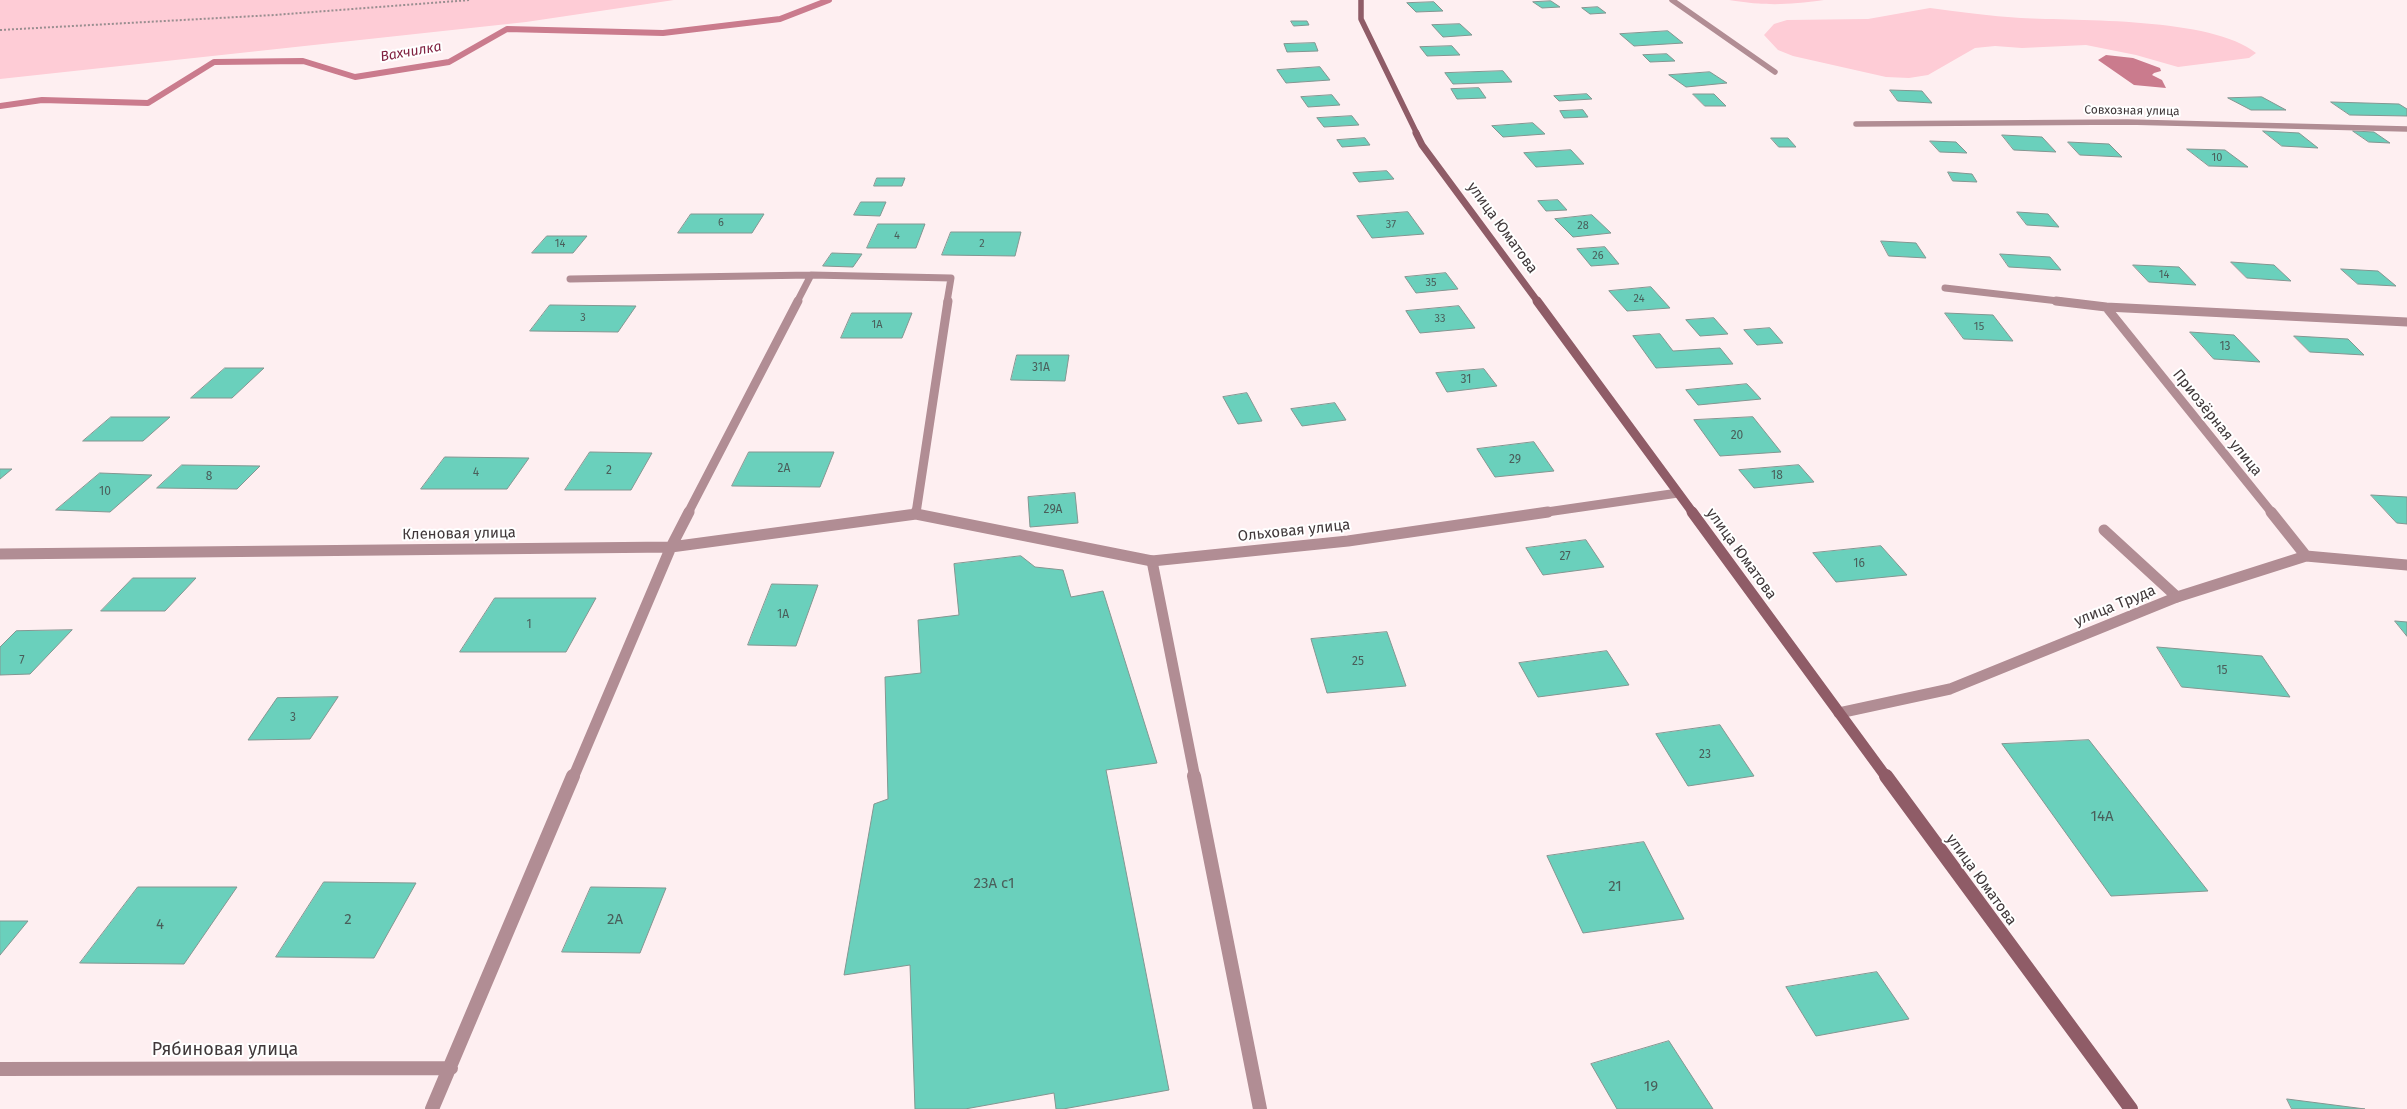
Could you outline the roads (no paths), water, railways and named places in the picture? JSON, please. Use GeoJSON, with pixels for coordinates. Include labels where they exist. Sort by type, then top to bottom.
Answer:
{"type":"FeatureCollection","features":[{"type":"Feature","properties":{"kind":"main road","name":"улица Юматова"},"geometry":{"type":"LineString","coordinates":[[1361,0],[1360,20],[1422,145],[2131,1109]]}},
{"type":"Feature","properties":{"kind":"street"},"geometry":{"type":"LineString","coordinates":[[1672,0],[1775,72]]}},
{"type":"Feature","properties":{"kind":"street","name":"Совхозная улица"},"geometry":{"type":"LineString","coordinates":[[1856,124],[2127,122],[2407,129]]}},
{"type":"Feature","properties":{"kind":"street"},"geometry":{"type":"LineString","coordinates":[[432,1109],[671,547],[812,276]]}},
{"type":"Feature","properties":{"kind":"street"},"geometry":{"type":"LineString","coordinates":[[570,279],[812,276],[951,278],[916,514]]}},
{"type":"Feature","properties":{"kind":"street"},"geometry":{"type":"LineString","coordinates":[[1945,288],[2106,307],[2407,322]]}},
{"type":"Feature","properties":{"kind":"street","name":"Приозёрная улица"},"geometry":{"type":"LineString","coordinates":[[2106,307],[2306,556]]}},
{"type":"Feature","properties":{"kind":"street","name":"Ольховая улица"},"geometry":{"type":"LineString","coordinates":[[916,514],[1152,561],[1348,541],[1678,493]]}},
{"type":"Feature","properties":{"kind":"street","name":"Кленовая улица"},"geometry":{"type":"LineString","coordinates":[[0,554],[671,547],[916,514]]}},
{"type":"Feature","properties":{"kind":"street"},"geometry":{"type":"LineString","coordinates":[[2104,530],[2177,597]]}},
{"type":"Feature","properties":{"kind":"street","name":"улица Труда"},"geometry":{"type":"LineString","coordinates":[[1839,713],[1950,689],[2177,597],[2306,556],[2407,565]]}},
{"type":"Feature","properties":{"kind":"street"},"geometry":{"type":"LineString","coordinates":[[1152,561],[1260,1109]]}},
{"type":"Feature","properties":{"kind":"street","name":"Рябиновая улица"},"geometry":{"type":"LineString","coordinates":[[0,1069],[451,1068]]}},
{"type":"Feature","properties":{"kind":"waterway","name":"Вахчилка"},"geometry":{"type":"LineString","coordinates":[[0,106],[42,100],[148,103],[214,62],[303,61],[355,77],[449,62],[507,29],[663,33],[780,19],[829,0]]}}]}
